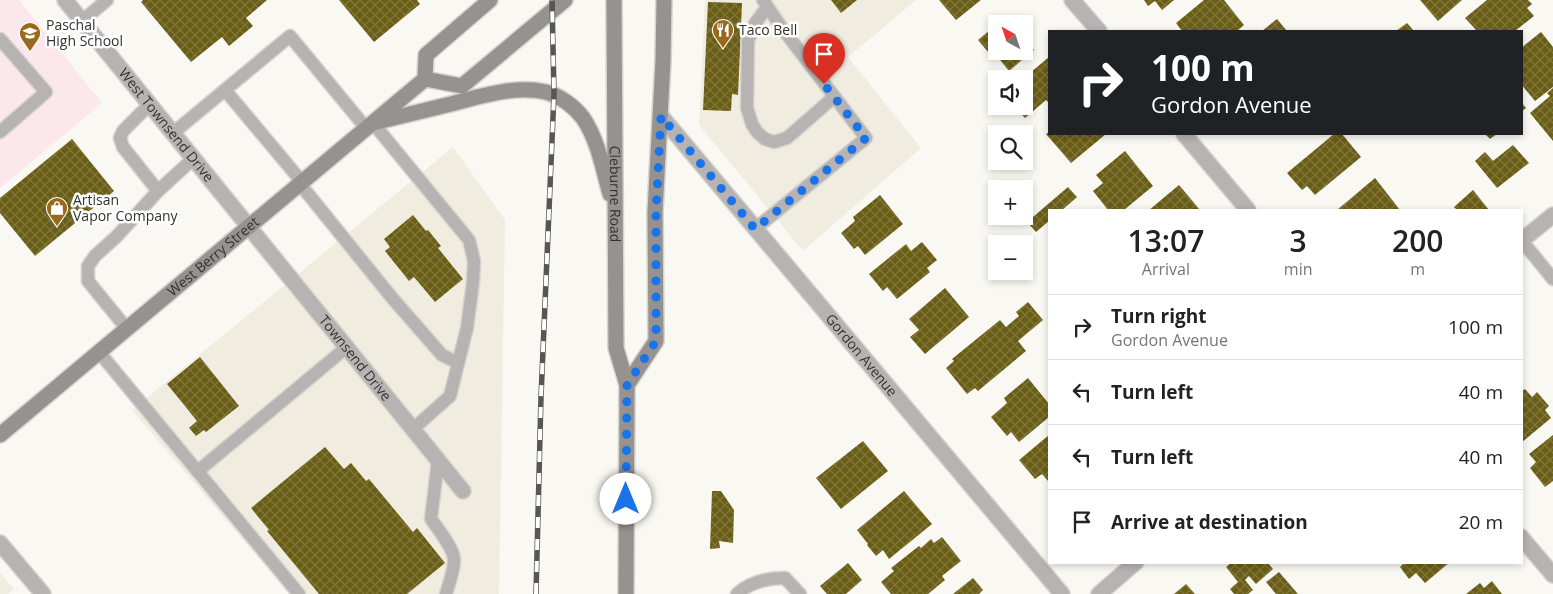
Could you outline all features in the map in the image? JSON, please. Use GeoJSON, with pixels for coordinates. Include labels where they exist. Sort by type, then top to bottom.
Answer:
{"type":"FeatureCollection","features":[{"type":"Feature","properties":{"kind":"main road"},"geometry":{"type":"LineString","coordinates":[[487,2],[426,55],[426,79],[462,86],[565,0]]}},
{"type":"Feature","properties":{"kind":"main road","name":"Cleburne Road"},"geometry":{"type":"LineString","coordinates":[[614,0],[616,348],[627,385],[626,594]]}},
{"type":"Feature","properties":{"kind":"main road"},"geometry":{"type":"LineString","coordinates":[[627,385],[656,341],[656,212],[664,0]]}},
{"type":"Feature","properties":{"kind":"main road","name":"West Berry Street"},"geometry":{"type":"LineString","coordinates":[[0,435],[426,79]]}},
{"type":"Feature","properties":{"kind":"main road"},"geometry":{"type":"LineString","coordinates":[[370,126],[481,96],[517,90],[554,94],[569,104],[583,118],[594,138],[615,212]]}},
{"type":"Feature","properties":{"kind":"street","name":"West Townsend Drive"},"geometry":{"type":"LineString","coordinates":[[65,0],[249,226]]}},
{"type":"Feature","properties":{"kind":"street"},"geometry":{"type":"LineString","coordinates":[[1072,0],[1097,30]]}},
{"type":"Feature","properties":{"kind":"street","name":"Gordon Avenue"},"geometry":{"type":"LineString","coordinates":[[661,116],[1062,594]]}},
{"type":"Feature","properties":{"kind":"street"},"geometry":{"type":"LineString","coordinates":[[1185,135],[1247,209]]}},
{"type":"Feature","properties":{"kind":"street"},"geometry":{"type":"LineString","coordinates":[[1523,239],[1553,214]]}},
{"type":"Feature","properties":{"kind":"street","name":"Townsend Drive"},"geometry":{"type":"LineString","coordinates":[[249,226],[463,491]]}},
{"type":"Feature","properties":{"kind":"street"},"geometry":{"type":"LineString","coordinates":[[1523,539],[1553,575]]}},
{"type":"Feature","properties":{"kind":"street"},"geometry":{"type":"LineString","coordinates":[[0,544],[43,594]]}},
{"type":"Feature","properties":{"kind":"street"},"geometry":{"type":"LineString","coordinates":[[1099,594],[1134,564]]}},
{"type":"Feature","properties":{"kind":"lane"},"geometry":{"type":"LineString","coordinates":[[82,21],[107,0]]}},
{"type":"Feature","properties":{"kind":"lane"},"geometry":{"type":"LineString","coordinates":[[755,229],[866,138],[765,4],[748,41],[747,108],[752,124],[757,132],[765,139],[774,142],[787,138],[834,98]]}},
{"type":"Feature","properties":{"kind":"lane"},"geometry":{"type":"LineString","coordinates":[[173,133],[290,36],[469,240],[474,261],[473,282],[467,328],[450,396],[413,429]]}},
{"type":"Feature","properties":{"kind":"lane"},"geometry":{"type":"LineString","coordinates":[[0,39],[46,92],[0,132]]}},
{"type":"Feature","properties":{"kind":"lane"},"geometry":{"type":"LineString","coordinates":[[225,90],[393,299],[442,355],[458,363]]}},
{"type":"Feature","properties":{"kind":"lane"},"geometry":{"type":"LineString","coordinates":[[150,104],[123,131],[120,138],[123,147],[158,191]]}},
{"type":"Feature","properties":{"kind":"lane"},"geometry":{"type":"LineString","coordinates":[[127,328],[88,281],[88,266],[95,256],[158,191],[194,158]]}},
{"type":"Feature","properties":{"kind":"lane"},"geometry":{"type":"LineString","coordinates":[[1523,243],[1553,279]]}},
{"type":"Feature","properties":{"kind":"lane"},"geometry":{"type":"LineString","coordinates":[[198,471],[347,347]]}},
{"type":"Feature","properties":{"kind":"lane"},"geometry":{"type":"LineString","coordinates":[[99,352],[299,594]]}},
{"type":"Feature","properties":{"kind":"lane"},"geometry":{"type":"LineString","coordinates":[[438,460],[431,519],[454,557],[446,594]]}},
{"type":"Feature","properties":{"kind":"lane"},"geometry":{"type":"LineString","coordinates":[[737,594],[745,587],[772,578],[785,578],[800,594]]}},
{"type":"Feature","properties":{"kind":"shaded area","name":"Paschal High School"},"geometry":{"type":"Polygon","coordinates":[[[0,0],[19,0],[102,103],[0,188],[0,0]]]}},
{"type":"Feature","properties":{"kind":"shaded area"},"geometry":{"type":"Polygon","coordinates":[[[705,0],[916,0],[848,57],[921,148],[803,251],[699,125],[705,0]]]}},
{"type":"Feature","properties":{"kind":"shaded area"},"geometry":{"type":"Polygon","coordinates":[[[453,147],[505,220],[499,594],[289,594],[132,410],[453,147]]]}},
{"type":"Feature","properties":{"kind":"shaded area"},"geometry":{"type":"Polygon","coordinates":[[[0,573],[14,589],[8,594],[0,594],[0,573]]]}},
{"type":"Feature","properties":{"kind":"building"},"geometry":{"type":"Polygon","coordinates":[[[143,0],[267,0],[246,18],[253,26],[229,46],[222,37],[191,62],[141,2],[143,0]]]}},
{"type":"Feature","properties":{"kind":"building"},"geometry":{"type":"Polygon","coordinates":[[[339,0],[417,0],[420,4],[374,42],[339,0]]]}},
{"type":"Feature","properties":{"kind":"building"},"geometry":{"type":"Polygon","coordinates":[[[831,0],[857,0],[841,13],[831,0]]]}},
{"type":"Feature","properties":{"kind":"building"},"geometry":{"type":"Polygon","coordinates":[[[939,0],[981,0],[956,20],[939,0]]]}},
{"type":"Feature","properties":{"kind":"building"},"geometry":{"type":"Polygon","coordinates":[[[1144,0],[1174,0],[1162,10],[1155,1],[1148,6],[1144,0]]]}},
{"type":"Feature","properties":{"kind":"building"},"geometry":{"type":"Polygon","coordinates":[[[1204,0],[1224,0],[1244,25],[1238,30],[1181,30],[1176,23],[1204,0]]]}},
{"type":"Feature","properties":{"kind":"building"},"geometry":{"type":"Polygon","coordinates":[[[1420,0],[1462,0],[1438,21],[1420,0]]]}},
{"type":"Feature","properties":{"kind":"building"},"geometry":{"type":"Polygon","coordinates":[[[1487,0],[1528,0],[1532,4],[1527,8],[1534,16],[1516,30],[1476,30],[1465,18],[1487,0]]]}},
{"type":"Feature","properties":{"kind":"building","name":"Taco Bell"},"geometry":{"type":"Polygon","coordinates":[[[708,2],[742,3],[738,95],[732,94],[731,111],[703,110],[708,2]]]}},
{"type":"Feature","properties":{"kind":"building"},"geometry":{"type":"Polygon","coordinates":[[[1277,19],[1286,30],[1263,30],[1277,19]]]}},
{"type":"Feature","properties":{"kind":"building"},"geometry":{"type":"Polygon","coordinates":[[[1407,23],[1413,30],[1397,30],[1407,23]]]}},
{"type":"Feature","properties":{"kind":"building"},"geometry":{"type":"Polygon","coordinates":[[[988,32],[988,52],[978,40],[988,32]]]}},
{"type":"Feature","properties":{"kind":"building"},"geometry":{"type":"Polygon","coordinates":[[[1541,32],[1553,47],[1553,87],[1535,101],[1523,86],[1523,46],[1541,32]]]}},
{"type":"Feature","properties":{"kind":"building"},"geometry":{"type":"Polygon","coordinates":[[[1048,58],[1048,102],[1046,100],[1033,111],[1033,70],[1048,58]]]}},
{"type":"Feature","properties":{"kind":"building"},"geometry":{"type":"Polygon","coordinates":[[[1000,60],[1022,60],[1010,70],[1000,60]]]}},
{"type":"Feature","properties":{"kind":"building"},"geometry":{"type":"Polygon","coordinates":[[[1553,88],[1553,141],[1530,113],[1550,96],[1547,93],[1553,88]]]}},
{"type":"Feature","properties":{"kind":"building"},"geometry":{"type":"Polygon","coordinates":[[[1048,133],[1048,135],[1105,135],[1071,163],[1046,134],[1048,133]]]}},
{"type":"Feature","properties":{"kind":"building"},"geometry":{"type":"Polygon","coordinates":[[[1333,135],[1343,135],[1361,157],[1315,195],[1307,186],[1302,190],[1287,173],[1333,135]]]}},
{"type":"Feature","properties":{"kind":"building"},"geometry":{"type":"Polygon","coordinates":[[[1486,135],[1496,135],[1490,139],[1486,135]]]}},
{"type":"Feature","properties":{"kind":"building"},"geometry":{"type":"Polygon","coordinates":[[[72,139],[114,191],[35,256],[0,213],[0,198],[72,139]]]}},
{"type":"Feature","properties":{"kind":"building"},"geometry":{"type":"Polygon","coordinates":[[[1513,145],[1529,163],[1497,188],[1475,161],[1485,152],[1493,161],[1513,145]]]}},
{"type":"Feature","properties":{"kind":"building"},"geometry":{"type":"Polygon","coordinates":[[[1125,151],[1153,186],[1125,209],[1107,209],[1093,191],[1103,183],[1096,175],[1125,151]]]}},
{"type":"Feature","properties":{"kind":"building"},"geometry":{"type":"Polygon","coordinates":[[[1375,178],[1399,209],[1338,209],[1375,178]]]}},
{"type":"Feature","properties":{"kind":"building"},"geometry":{"type":"Polygon","coordinates":[[[1179,185],[1199,209],[1150,209],[1179,185]]]}},
{"type":"Feature","properties":{"kind":"building"},"geometry":{"type":"Polygon","coordinates":[[[1068,187],[1077,197],[1063,209],[1048,209],[1048,222],[1036,232],[1030,225],[1033,225],[1033,217],[1068,187]]]}},
{"type":"Feature","properties":{"kind":"building"},"geometry":{"type":"Polygon","coordinates":[[[1473,190],[1488,209],[1456,209],[1454,207],[1473,190]]]}},
{"type":"Feature","properties":{"kind":"building"},"geometry":{"type":"Polygon","coordinates":[[[880,195],[903,224],[865,255],[858,246],[854,249],[841,233],[855,221],[853,217],[880,195]]]}},
{"type":"Feature","properties":{"kind":"building"},"geometry":{"type":"Polygon","coordinates":[[[413,215],[441,246],[438,248],[463,279],[435,302],[414,277],[409,281],[385,251],[390,247],[384,239],[413,215]]]}},
{"type":"Feature","properties":{"kind":"building"},"geometry":{"type":"Polygon","coordinates":[[[922,242],[937,260],[927,268],[930,272],[897,299],[887,287],[883,291],[869,274],[906,244],[911,251],[922,242]]]}},
{"type":"Feature","properties":{"kind":"building"},"geometry":{"type":"Polygon","coordinates":[[[945,288],[969,317],[925,354],[910,337],[919,330],[909,319],[945,288]]]}},
{"type":"Feature","properties":{"kind":"building"},"geometry":{"type":"Polygon","coordinates":[[[1028,302],[1043,320],[1018,341],[1026,351],[978,391],[975,388],[967,394],[946,368],[954,361],[952,359],[1000,320],[1006,327],[1019,316],[1016,312],[1028,302]]]}},
{"type":"Feature","properties":{"kind":"building"},"geometry":{"type":"Polygon","coordinates":[[[200,357],[239,406],[206,432],[204,430],[196,436],[189,428],[197,421],[167,384],[200,357]]]}},
{"type":"Feature","properties":{"kind":"building"},"geometry":{"type":"Polygon","coordinates":[[[1028,378],[1048,403],[1048,418],[1019,442],[1011,432],[1007,436],[991,417],[1007,403],[1004,398],[1028,378]]]}},
{"type":"Feature","properties":{"kind":"building"},"geometry":{"type":"Polygon","coordinates":[[[1525,389],[1532,397],[1537,392],[1549,406],[1545,410],[1551,418],[1523,441],[1523,390],[1525,389]]]}},
{"type":"Feature","properties":{"kind":"building"},"geometry":{"type":"Polygon","coordinates":[[[1553,435],[1553,481],[1545,487],[1530,468],[1536,462],[1529,454],[1553,435]]]}},
{"type":"Feature","properties":{"kind":"building"},"geometry":{"type":"Polygon","coordinates":[[[1048,436],[1048,481],[1042,474],[1035,479],[1019,460],[1048,436]]]}},
{"type":"Feature","properties":{"kind":"building"},"geometry":{"type":"Polygon","coordinates":[[[863,441],[888,471],[841,509],[816,478],[863,441]]]}},
{"type":"Feature","properties":{"kind":"building"},"geometry":{"type":"Polygon","coordinates":[[[325,447],[344,469],[351,463],[366,481],[369,479],[413,532],[417,528],[445,563],[407,594],[319,594],[267,531],[269,530],[251,508],[325,447]]]}},
{"type":"Feature","properties":{"kind":"building"},"geometry":{"type":"Polygon","coordinates":[[[712,491],[721,491],[734,510],[733,543],[719,541],[720,548],[710,549],[712,491]]]}},
{"type":"Feature","properties":{"kind":"building"},"geometry":{"type":"Polygon","coordinates":[[[904,491],[932,524],[889,559],[883,550],[876,556],[857,530],[904,491]]]}},
{"type":"Feature","properties":{"kind":"building"},"geometry":{"type":"Polygon","coordinates":[[[942,537],[961,561],[942,576],[945,580],[928,594],[891,594],[881,582],[894,571],[891,568],[919,546],[921,548],[931,539],[934,543],[942,537]]]}},
{"type":"Feature","properties":{"kind":"building"},"geometry":{"type":"Polygon","coordinates":[[[848,563],[862,580],[846,594],[827,594],[820,586],[848,563]]]}},
{"type":"Feature","properties":{"kind":"building"},"geometry":{"type":"Polygon","coordinates":[[[1230,564],[1269,564],[1273,569],[1256,584],[1249,576],[1245,580],[1253,590],[1248,594],[1234,594],[1230,589],[1238,582],[1226,567],[1230,564]]]}},
{"type":"Feature","properties":{"kind":"building"},"geometry":{"type":"Polygon","coordinates":[[[1403,564],[1448,564],[1425,583],[1416,573],[1409,579],[1400,567],[1403,564]]]}},
{"type":"Feature","properties":{"kind":"building"},"geometry":{"type":"Polygon","coordinates":[[[1279,572],[1298,594],[1276,594],[1266,582],[1279,572]]]}},
{"type":"Feature","properties":{"kind":"building"},"geometry":{"type":"Polygon","coordinates":[[[973,578],[983,590],[979,594],[953,594],[973,578]]]}},
{"type":"Feature","properties":{"kind":"building"},"geometry":{"type":"Polygon","coordinates":[[[1492,581],[1502,594],[1466,594],[1480,583],[1484,588],[1492,581]]]}},
{"type":"Feature","properties":{"kind":"building"},"geometry":{"type":"Polygon","coordinates":[[[1186,584],[1195,594],[1174,594],[1186,584]]]}},
{"type":"Feature","properties":{"kind":"railway"},"geometry":{"type":"LineString","coordinates":[[536,594],[541,397],[554,94],[552,0]]}},
{"type":"Feature","properties":{"kind":"place","name":"Taco Bell"},"geometry":{"type":"Point","coordinates":[723,49]}},
{"type":"Feature","properties":{"kind":"place","name":"Paschal High School"},"geometry":{"type":"Point","coordinates":[30,52]}},
{"type":"Feature","properties":{"kind":"place","name":"Artisan Vapor Company"},"geometry":{"type":"Point","coordinates":[57,227]}},
{"type":"Feature","properties":{"kind":"route"},"geometry":{"type":"LineString","coordinates":[[626,499],[627,385],[656,341],[656,212],[661,116],[755,229],[866,138],[824,84]]}}]}
